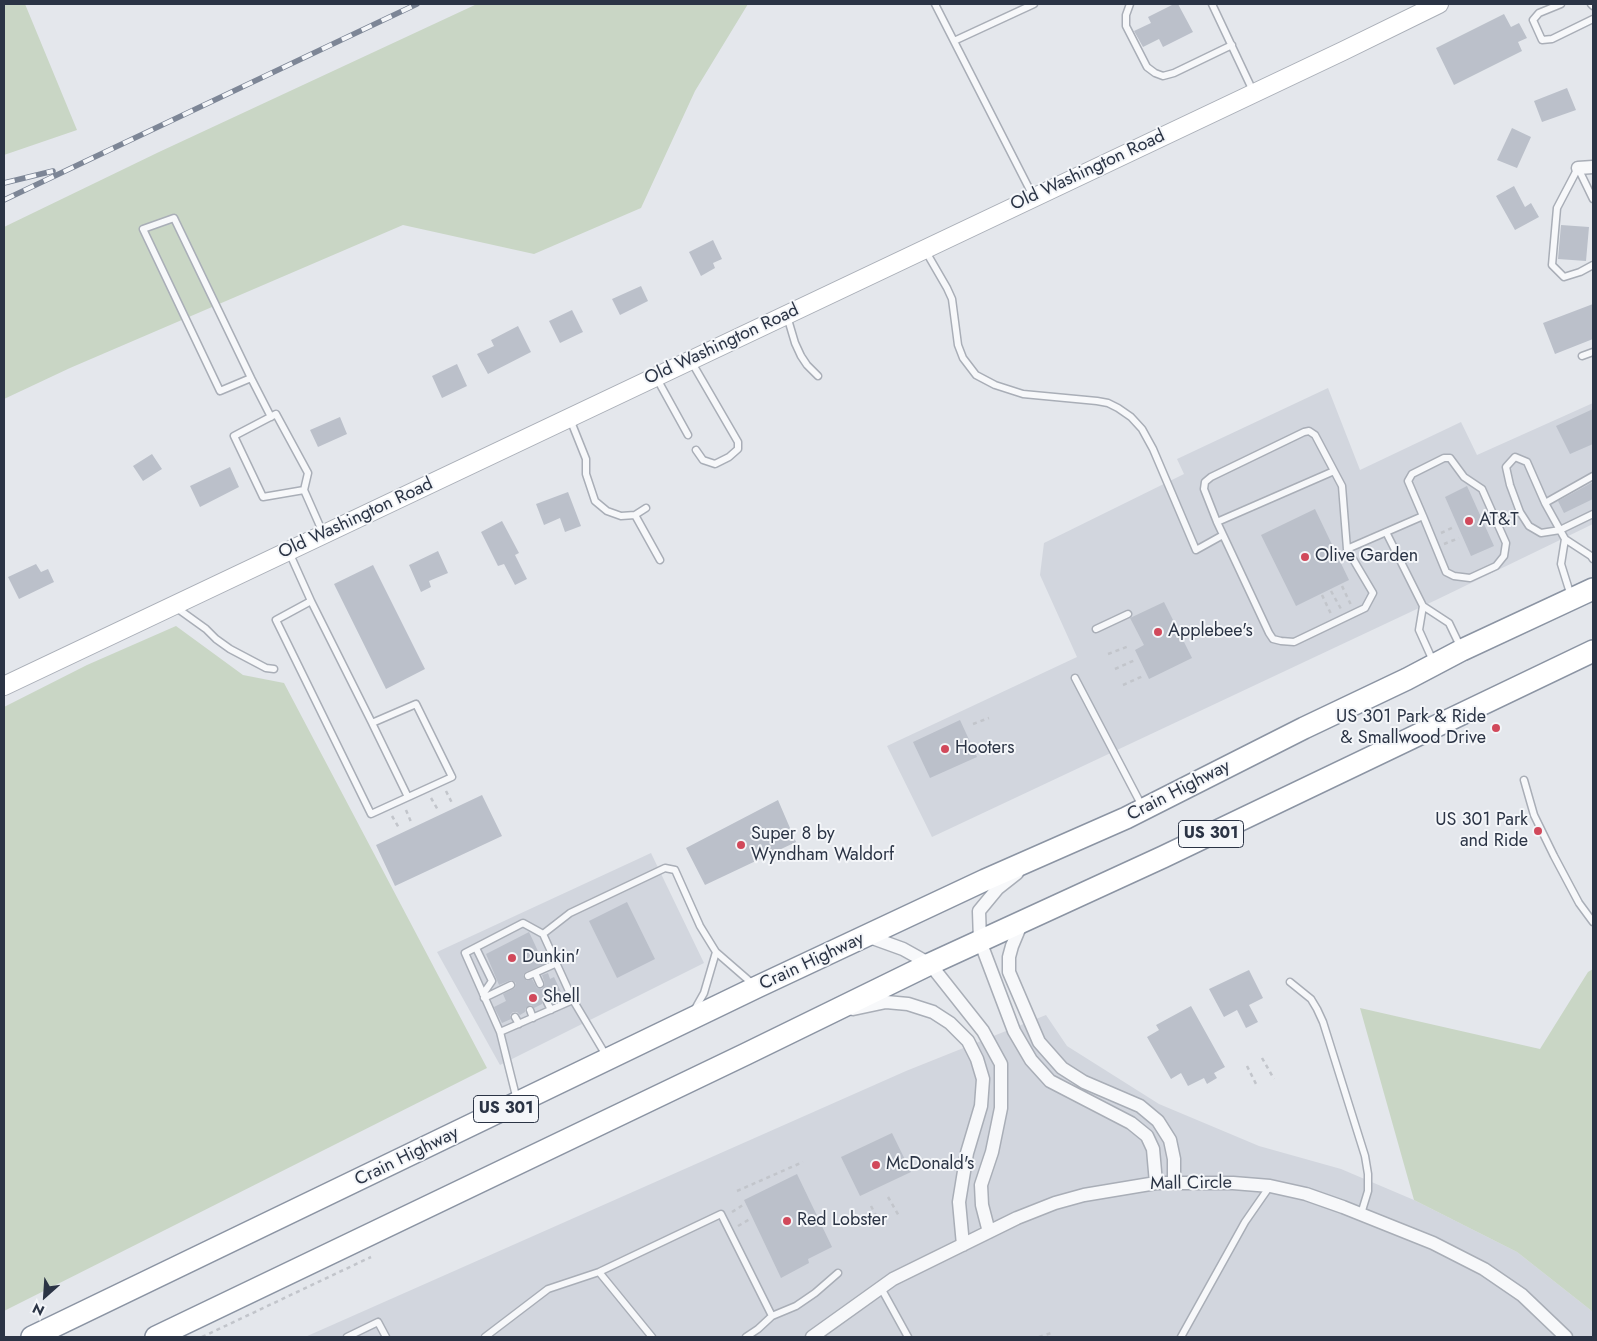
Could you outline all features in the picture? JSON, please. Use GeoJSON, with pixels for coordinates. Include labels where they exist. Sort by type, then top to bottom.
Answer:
{"type":"FeatureCollection","features":[{"type":"Feature","properties":{"kind":"highway","name":"Crain Highway"},"geometry":{"type":"LineString","coordinates":[[32,1337],[757,987],[1144,809],[1462,650],[1593,589]]}},
{"type":"Feature","properties":{"kind":"highway","name":"US 301"},"geometry":{"type":"LineString","coordinates":[[156,1337],[930,964],[1172,853],[1593,651]]}},
{"type":"Feature","properties":{"kind":"main road","name":"Old Washington Road"},"geometry":{"type":"LineString","coordinates":[[4,686],[1440,4]]}},
{"type":"Feature","properties":{"kind":"street"},"geometry":{"type":"LineString","coordinates":[[1578,168],[1593,167]]}},
{"type":"Feature","properties":{"kind":"street"},"geometry":{"type":"LineString","coordinates":[[1035,858],[998,888],[979,912],[980,941],[1014,1031],[1031,1060],[1050,1081],[1131,1123],[1147,1136],[1153,1149],[1156,1184]]}},
{"type":"Feature","properties":{"kind":"street"},"geometry":{"type":"LineString","coordinates":[[1022,922],[1009,957],[1009,972],[1039,1042],[1062,1068],[1084,1082],[1140,1106],[1158,1121],[1170,1140],[1174,1159],[1174,1183]]}},
{"type":"Feature","properties":{"kind":"street"},"geometry":{"type":"LineString","coordinates":[[867,936],[903,949],[930,964],[983,1031],[1001,1064],[1002,1108],[992,1152],[980,1185],[982,1205],[989,1232]]}},
{"type":"Feature","properties":{"kind":"street"},"geometry":{"type":"LineString","coordinates":[[829,1014],[886,1002],[908,1004],[933,1012],[950,1024],[968,1042],[984,1079],[981,1106],[967,1152],[960,1193],[959,1202],[963,1244]]}},
{"type":"Feature","properties":{"kind":"street","name":"Mall Circle"},"geometry":{"type":"LineString","coordinates":[[812,1337],[893,1279],[1017,1218],[1055,1203],[1084,1195],[1156,1184],[1233,1183],[1270,1186],[1306,1194],[1422,1238],[1484,1269],[1522,1295],[1566,1337]]}},
{"type":"Feature","properties":{"kind":"lane"},"geometry":{"type":"LineString","coordinates":[[935,4],[1034,197]]}},
{"type":"Feature","properties":{"kind":"lane"},"geometry":{"type":"LineString","coordinates":[[954,41],[1034,4]]}},
{"type":"Feature","properties":{"kind":"lane"},"geometry":{"type":"LineString","coordinates":[[1130,4],[1126,15],[1126,26],[1147,67],[1155,73],[1163,76],[1174,73],[1232,45]]}},
{"type":"Feature","properties":{"kind":"lane"},"geometry":{"type":"LineString","coordinates":[[1212,4],[1254,92]]}},
{"type":"Feature","properties":{"kind":"lane"},"geometry":{"type":"LineString","coordinates":[[1562,4],[1539,13],[1533,20],[1542,40],[1552,39],[1593,19]]}},
{"type":"Feature","properties":{"kind":"lane"},"geometry":{"type":"LineString","coordinates":[[1578,168],[1593,199]]}},
{"type":"Feature","properties":{"kind":"lane"},"geometry":{"type":"LineString","coordinates":[[1578,168],[1556,208],[1552,265],[1564,278],[1580,272],[1593,264]]}},
{"type":"Feature","properties":{"kind":"lane"},"geometry":{"type":"LineString","coordinates":[[250,378],[220,391],[143,229],[174,218],[250,378],[271,417]]}},
{"type":"Feature","properties":{"kind":"lane"},"geometry":{"type":"LineString","coordinates":[[925,249],[952,299],[955,333],[963,358],[976,375],[995,385],[1023,394],[1097,401],[1108,403],[1118,408],[1136,422],[1146,436],[1196,550],[1223,535]]}},
{"type":"Feature","properties":{"kind":"lane"},"geometry":{"type":"LineString","coordinates":[[786,314],[798,349],[807,365],[818,376]]}},
{"type":"Feature","properties":{"kind":"lane"},"geometry":{"type":"LineString","coordinates":[[1582,356],[1593,352]]}},
{"type":"Feature","properties":{"kind":"lane"},"geometry":{"type":"LineString","coordinates":[[690,360],[738,442],[738,449],[729,457],[715,464],[703,460],[696,450]]}},
{"type":"Feature","properties":{"kind":"lane"},"geometry":{"type":"LineString","coordinates":[[656,376],[688,435]]}},
{"type":"Feature","properties":{"kind":"lane"},"geometry":{"type":"LineString","coordinates":[[304,490],[263,496],[234,436],[276,414],[308,473],[304,490],[324,534]]}},
{"type":"Feature","properties":{"kind":"lane"},"geometry":{"type":"LineString","coordinates":[[570,418],[586,459],[586,474],[595,501],[607,511],[621,516],[635,515],[646,508]]}},
{"type":"Feature","properties":{"kind":"lane"},"geometry":{"type":"LineString","coordinates":[[1309,431],[1315,434],[1342,486],[1348,549],[1373,593],[1365,608],[1294,642],[1281,642],[1273,639],[1223,535],[1204,488],[1205,482],[1211,477],[1309,431]]}},
{"type":"Feature","properties":{"kind":"lane"},"geometry":{"type":"LineString","coordinates":[[1572,600],[1562,564],[1564,539],[1560,530],[1545,503],[1527,462],[1515,457],[1506,468],[1520,512],[1529,526],[1541,533],[1560,530],[1593,514]]}},
{"type":"Feature","properties":{"kind":"lane"},"geometry":{"type":"LineString","coordinates":[[1444,458],[1450,458],[1464,477],[1482,489],[1506,543],[1506,551],[1496,566],[1470,578],[1454,576],[1446,572],[1432,538],[1408,481],[1412,474],[1444,458]]}},
{"type":"Feature","properties":{"kind":"lane"},"geometry":{"type":"LineString","coordinates":[[1217,522],[1334,471]]}},
{"type":"Feature","properties":{"kind":"lane"},"geometry":{"type":"LineString","coordinates":[[1545,503],[1593,476]]}},
{"type":"Feature","properties":{"kind":"lane"},"geometry":{"type":"LineString","coordinates":[[635,515],[660,560]]}},
{"type":"Feature","properties":{"kind":"lane"},"geometry":{"type":"LineString","coordinates":[[1348,549],[1423,516]]}},
{"type":"Feature","properties":{"kind":"lane"},"geometry":{"type":"LineString","coordinates":[[1386,532],[1423,606],[1449,623],[1462,650]]}},
{"type":"Feature","properties":{"kind":"lane"},"geometry":{"type":"LineString","coordinates":[[1564,539],[1593,559]]}},
{"type":"Feature","properties":{"kind":"lane"},"geometry":{"type":"LineString","coordinates":[[289,551],[311,601],[372,723],[404,799]]}},
{"type":"Feature","properties":{"kind":"lane"},"geometry":{"type":"LineString","coordinates":[[311,601],[276,620],[370,814],[452,777],[416,704],[372,723]]}},
{"type":"Feature","properties":{"kind":"lane"},"geometry":{"type":"LineString","coordinates":[[173,606],[206,629],[230,649],[266,668],[274,669]]}},
{"type":"Feature","properties":{"kind":"lane"},"geometry":{"type":"LineString","coordinates":[[1423,606],[1419,630],[1434,664]]}},
{"type":"Feature","properties":{"kind":"lane"},"geometry":{"type":"LineString","coordinates":[[1096,628],[1128,614]]}},
{"type":"Feature","properties":{"kind":"lane"},"geometry":{"type":"LineString","coordinates":[[1075,678],[1144,809]]}},
{"type":"Feature","properties":{"kind":"lane"},"geometry":{"type":"LineString","coordinates":[[1524,780],[1534,814],[1554,856],[1579,902],[1593,922]]}},
{"type":"Feature","properties":{"kind":"lane"},"geometry":{"type":"LineString","coordinates":[[543,934],[570,913],[665,868],[671,868],[675,870],[700,926],[716,952],[757,987]]}},
{"type":"Feature","properties":{"kind":"lane"},"geometry":{"type":"LineString","coordinates":[[518,1103],[500,1032],[465,953],[523,923],[543,934],[573,1000],[608,1060]]}},
{"type":"Feature","properties":{"kind":"lane"},"geometry":{"type":"LineString","coordinates":[[476,948],[492,981],[484,996]]}},
{"type":"Feature","properties":{"kind":"lane"},"geometry":{"type":"LineString","coordinates":[[689,1020],[704,993],[716,952]]}},
{"type":"Feature","properties":{"kind":"lane"},"geometry":{"type":"LineString","coordinates":[[528,976],[557,963]]}},
{"type":"Feature","properties":{"kind":"lane"},"geometry":{"type":"LineString","coordinates":[[536,973],[540,984]]}},
{"type":"Feature","properties":{"kind":"lane"},"geometry":{"type":"LineString","coordinates":[[1290,982],[1311,998],[1317,1009],[1362,1147],[1368,1174],[1368,1191],[1362,1214]]}},
{"type":"Feature","properties":{"kind":"lane"},"geometry":{"type":"LineString","coordinates":[[484,996],[511,985]]}},
{"type":"Feature","properties":{"kind":"lane"},"geometry":{"type":"LineString","coordinates":[[500,1032],[573,1000]]}},
{"type":"Feature","properties":{"kind":"lane"},"geometry":{"type":"LineString","coordinates":[[547,1002],[551,1010]]}},
{"type":"Feature","properties":{"kind":"lane"},"geometry":{"type":"LineString","coordinates":[[530,1010],[533,1018]]}},
{"type":"Feature","properties":{"kind":"lane"},"geometry":{"type":"LineString","coordinates":[[515,1017],[519,1024]]}},
{"type":"Feature","properties":{"kind":"lane"},"geometry":{"type":"LineString","coordinates":[[1180,1337],[1246,1222],[1270,1186]]}},
{"type":"Feature","properties":{"kind":"lane"},"geometry":{"type":"LineString","coordinates":[[485,1337],[548,1289],[599,1272],[721,1214],[772,1316]]}},
{"type":"Feature","properties":{"kind":"lane"},"geometry":{"type":"LineString","coordinates":[[599,1272],[652,1337]]}},
{"type":"Feature","properties":{"kind":"lane"},"geometry":{"type":"LineString","coordinates":[[746,1337],[772,1316],[796,1306],[815,1293],[838,1273]]}},
{"type":"Feature","properties":{"kind":"lane"},"geometry":{"type":"LineString","coordinates":[[881,1288],[908,1337]]}},
{"type":"Feature","properties":{"kind":"lane"},"geometry":{"type":"LineString","coordinates":[[347,1337],[378,1322],[386,1337]]}},
{"type":"Feature","properties":{"kind":"path"},"geometry":{"type":"LineString","coordinates":[[1432,538],[1454,527]]}},
{"type":"Feature","properties":{"kind":"path"},"geometry":{"type":"LineString","coordinates":[[1436,548],[1459,538]]}},
{"type":"Feature","properties":{"kind":"path"},"geometry":{"type":"LineString","coordinates":[[1342,586],[1355,613]]}},
{"type":"Feature","properties":{"kind":"path"},"geometry":{"type":"LineString","coordinates":[[1331,590],[1345,617]]}},
{"type":"Feature","properties":{"kind":"path"},"geometry":{"type":"LineString","coordinates":[[1322,595],[1335,622]]}},
{"type":"Feature","properties":{"kind":"path"},"geometry":{"type":"LineString","coordinates":[[1108,654],[1129,646]]}},
{"type":"Feature","properties":{"kind":"path"},"geometry":{"type":"LineString","coordinates":[[1115,669],[1135,660]]}},
{"type":"Feature","properties":{"kind":"path"},"geometry":{"type":"LineString","coordinates":[[1123,685],[1143,676]]}},
{"type":"Feature","properties":{"kind":"path"},"geometry":{"type":"LineString","coordinates":[[973,724],[989,718]]}},
{"type":"Feature","properties":{"kind":"path"},"geometry":{"type":"LineString","coordinates":[[988,754],[1003,749]]}},
{"type":"Feature","properties":{"kind":"path"},"geometry":{"type":"LineString","coordinates":[[404,799],[411,822]]}},
{"type":"Feature","properties":{"kind":"path"},"geometry":{"type":"LineString","coordinates":[[564,957],[579,952]]}},
{"type":"Feature","properties":{"kind":"path"},"geometry":{"type":"LineString","coordinates":[[1262,1058],[1274,1080]]}},
{"type":"Feature","properties":{"kind":"path"},"geometry":{"type":"LineString","coordinates":[[1246,1066],[1257,1086]]}},
{"type":"Feature","properties":{"kind":"path"},"geometry":{"type":"LineString","coordinates":[[736,1191],[803,1162]]}},
{"type":"Feature","properties":{"kind":"path"},"geometry":{"type":"LineString","coordinates":[[888,1198],[899,1216]]}},
{"type":"Feature","properties":{"kind":"path"},"geometry":{"type":"LineString","coordinates":[[871,1206],[882,1225]]}},
{"type":"Feature","properties":{"kind":"path"},"geometry":{"type":"LineString","coordinates":[[202,1337],[371,1257]]}},
{"type":"Feature","properties":{"kind":"path"},"geometry":{"type":"LineString","coordinates":[[1039,1337],[1051,1333]]}},
{"type":"Feature","properties":{"kind":"shaded area"},"geometry":{"type":"Polygon","coordinates":[[[1328,388],[1360,470],[1461,422],[1477,455],[1593,403],[1593,524],[932,837],[887,746],[1077,657],[1040,575],[1044,543],[1184,474],[1177,459],[1328,388]]]}},
{"type":"Feature","properties":{"kind":"shaded area"},"geometry":{"type":"Polygon","coordinates":[[[651,853],[704,963],[500,1065],[437,952],[651,853]]]}},
{"type":"Feature","properties":{"kind":"shaded area"},"geometry":{"type":"Polygon","coordinates":[[[1046,1015],[1067,1046],[1159,1104],[1259,1146],[1341,1169],[1414,1200],[1517,1252],[1593,1312],[1593,1337],[305,1337],[906,1071],[1046,1015]]]}},
{"type":"Feature","properties":{"kind":"green space"},"geometry":{"type":"Polygon","coordinates":[[[4,4],[25,4],[77,130],[4,155],[4,4]]]}},
{"type":"Feature","properties":{"kind":"green space"},"geometry":{"type":"Polygon","coordinates":[[[477,4],[748,4],[695,91],[641,208],[534,254],[403,225],[70,368],[4,399],[4,227],[159,152],[477,4]]]}},
{"type":"Feature","properties":{"kind":"green space"},"geometry":{"type":"Polygon","coordinates":[[[176,626],[243,675],[284,683],[487,1068],[4,1311],[4,707],[87,665],[176,626]]]}},
{"type":"Feature","properties":{"kind":"green space"},"geometry":{"type":"Polygon","coordinates":[[[1593,969],[1593,1312],[1517,1252],[1414,1200],[1360,1008],[1540,1049],[1588,972],[1593,969]]]}},
{"type":"Feature","properties":{"kind":"building"},"geometry":{"type":"Polygon","coordinates":[[[1174,4],[1178,4],[1193,32],[1163,47],[1159,39],[1143,47],[1134,31],[1151,23],[1148,17],[1174,4]]]}},
{"type":"Feature","properties":{"kind":"building"},"geometry":{"type":"Polygon","coordinates":[[[1504,14],[1511,27],[1519,23],[1527,38],[1518,42],[1522,51],[1454,85],[1436,48],[1504,14]]]}},
{"type":"Feature","properties":{"kind":"building"},"geometry":{"type":"Polygon","coordinates":[[[1567,88],[1576,110],[1542,122],[1534,101],[1567,88]]]}},
{"type":"Feature","properties":{"kind":"building"},"geometry":{"type":"Polygon","coordinates":[[[1512,128],[1531,137],[1517,168],[1497,160],[1512,128]]]}},
{"type":"Feature","properties":{"kind":"building"},"geometry":{"type":"Polygon","coordinates":[[[1514,186],[1525,207],[1531,203],[1539,217],[1515,230],[1496,196],[1514,186]]]}},
{"type":"Feature","properties":{"kind":"building"},"geometry":{"type":"Polygon","coordinates":[[[1561,225],[1589,227],[1586,261],[1558,259],[1561,225]]]}},
{"type":"Feature","properties":{"kind":"building"},"geometry":{"type":"Polygon","coordinates":[[[713,240],[722,259],[713,263],[715,268],[701,276],[689,252],[713,240]]]}},
{"type":"Feature","properties":{"kind":"building"},"geometry":{"type":"Polygon","coordinates":[[[641,286],[648,301],[620,315],[612,299],[641,286]]]}},
{"type":"Feature","properties":{"kind":"building"},"geometry":{"type":"Polygon","coordinates":[[[1593,304],[1593,339],[1555,354],[1543,323],[1593,304]]]}},
{"type":"Feature","properties":{"kind":"building"},"geometry":{"type":"Polygon","coordinates":[[[572,310],[583,332],[560,343],[549,321],[572,310]]]}},
{"type":"Feature","properties":{"kind":"building"},"geometry":{"type":"Polygon","coordinates":[[[518,326],[531,352],[488,374],[477,354],[494,346],[491,340],[518,326]]]}},
{"type":"Feature","properties":{"kind":"building"},"geometry":{"type":"Polygon","coordinates":[[[457,364],[467,386],[442,398],[432,376],[457,364]]]}},
{"type":"Feature","properties":{"kind":"building"},"geometry":{"type":"Polygon","coordinates":[[[1593,409],[1593,444],[1570,454],[1556,426],[1593,409]]]}},
{"type":"Feature","properties":{"kind":"building"},"geometry":{"type":"Polygon","coordinates":[[[340,417],[347,434],[318,447],[310,430],[340,417]]]}},
{"type":"Feature","properties":{"kind":"building"},"geometry":{"type":"Polygon","coordinates":[[[152,454],[162,469],[143,481],[133,466],[152,454]]]}},
{"type":"Feature","properties":{"kind":"building"},"geometry":{"type":"Polygon","coordinates":[[[230,467],[239,487],[200,507],[190,486],[230,467]]]}},
{"type":"Feature","properties":{"kind":"building"},"geometry":{"type":"Polygon","coordinates":[[[1593,482],[1593,499],[1564,513],[1558,501],[1593,482]]]}},
{"type":"Feature","properties":{"kind":"building","name":"AT&T"},"geometry":{"type":"Polygon","coordinates":[[[1467,486],[1494,546],[1471,556],[1445,497],[1467,486]]]}},
{"type":"Feature","properties":{"kind":"building"},"geometry":{"type":"Polygon","coordinates":[[[568,492],[581,526],[565,532],[560,518],[544,525],[536,504],[568,492]]]}},
{"type":"Feature","properties":{"kind":"building","name":"Olive Garden"},"geometry":{"type":"Polygon","coordinates":[[[1315,509],[1349,580],[1296,606],[1261,535],[1315,509]]]}},
{"type":"Feature","properties":{"kind":"building"},"geometry":{"type":"Polygon","coordinates":[[[502,521],[519,553],[515,555],[527,579],[515,585],[504,564],[498,566],[481,532],[502,521]]]}},
{"type":"Feature","properties":{"kind":"building"},"geometry":{"type":"Polygon","coordinates":[[[438,551],[448,573],[429,581],[431,587],[421,592],[409,565],[438,551]]]}},
{"type":"Feature","properties":{"kind":"building"},"geometry":{"type":"Polygon","coordinates":[[[36,564],[41,572],[48,569],[54,582],[19,599],[8,577],[36,564]]]}},
{"type":"Feature","properties":{"kind":"building"},"geometry":{"type":"Polygon","coordinates":[[[373,565],[425,669],[386,689],[334,584],[373,565]]]}},
{"type":"Feature","properties":{"kind":"building","name":"Applebee's"},"geometry":{"type":"Polygon","coordinates":[[[1164,602],[1192,658],[1149,679],[1135,650],[1144,645],[1130,618],[1164,602]]]}},
{"type":"Feature","properties":{"kind":"building","name":"Hooters"},"geometry":{"type":"Polygon","coordinates":[[[960,720],[977,757],[930,778],[913,742],[960,720]]]}},
{"type":"Feature","properties":{"kind":"building"},"geometry":{"type":"Polygon","coordinates":[[[482,795],[502,836],[395,886],[376,845],[482,795]]]}},
{"type":"Feature","properties":{"kind":"building","name":"Super 8 by Wyndham Waldorf"},"geometry":{"type":"Polygon","coordinates":[[[778,800],[796,842],[705,885],[686,848],[778,800]]]}},
{"type":"Feature","properties":{"kind":"building"},"geometry":{"type":"Polygon","coordinates":[[[627,902],[655,959],[617,978],[589,921],[627,902]]]}},
{"type":"Feature","properties":{"kind":"building"},"geometry":{"type":"Polygon","coordinates":[[[529,932],[544,964],[526,972],[523,975],[524,978],[527,981],[532,979],[537,988],[542,989],[545,984],[542,975],[548,973],[550,979],[554,977],[562,994],[551,1000],[545,997],[542,1004],[534,1008],[531,1005],[528,1006],[525,1012],[520,1015],[517,1012],[513,1012],[510,1015],[511,1019],[502,1023],[494,1007],[506,1001],[503,994],[515,988],[516,983],[511,980],[499,985],[486,954],[529,932]]]}},
{"type":"Feature","properties":{"kind":"building"},"geometry":{"type":"Polygon","coordinates":[[[1249,970],[1263,998],[1249,1005],[1258,1022],[1246,1028],[1237,1010],[1224,1017],[1209,989],[1249,970]]]}},
{"type":"Feature","properties":{"kind":"building"},"geometry":{"type":"Polygon","coordinates":[[[1191,1006],[1225,1067],[1214,1073],[1217,1078],[1207,1084],[1204,1078],[1188,1086],[1181,1073],[1171,1079],[1147,1037],[1159,1030],[1156,1025],[1191,1006]]]}},
{"type":"Feature","properties":{"kind":"building","name":"McDonald's"},"geometry":{"type":"Polygon","coordinates":[[[892,1133],[911,1172],[860,1196],[841,1157],[892,1133]]]}},
{"type":"Feature","properties":{"kind":"building","name":"Red Lobster"},"geometry":{"type":"Polygon","coordinates":[[[797,1174],[832,1247],[808,1259],[809,1263],[781,1278],[744,1200],[797,1174]]]}},
{"type":"Feature","properties":{"kind":"railway"},"geometry":{"type":"LineString","coordinates":[[4,200],[417,4]]}},
{"type":"Feature","properties":{"kind":"railway"},"geometry":{"type":"LineString","coordinates":[[4,183],[53,171]]}},
{"type":"Feature","properties":{"kind":"place","name":"AT&T"},"geometry":{"type":"Point","coordinates":[1469,521]}},
{"type":"Feature","properties":{"kind":"place","name":"Olive Garden"},"geometry":{"type":"Point","coordinates":[1305,557]}},
{"type":"Feature","properties":{"kind":"place","name":"Applebee's"},"geometry":{"type":"Point","coordinates":[1158,632]}},
{"type":"Feature","properties":{"kind":"place","name":"US 301 Park & Ride & Smallwood Drive"},"geometry":{"type":"Point","coordinates":[1496,728]}},
{"type":"Feature","properties":{"kind":"place","name":"Hooters"},"geometry":{"type":"Point","coordinates":[945,749]}},
{"type":"Feature","properties":{"kind":"place","name":"US 301 Park and Ride"},"geometry":{"type":"Point","coordinates":[1538,831]}},
{"type":"Feature","properties":{"kind":"place","name":"Super 8 by Wyndham Waldorf"},"geometry":{"type":"Point","coordinates":[741,845]}},
{"type":"Feature","properties":{"kind":"place","name":"Dunkin'"},"geometry":{"type":"Point","coordinates":[512,958]}},
{"type":"Feature","properties":{"kind":"place","name":"Shell"},"geometry":{"type":"Point","coordinates":[533,998]}},
{"type":"Feature","properties":{"kind":"place","name":"McDonald's"},"geometry":{"type":"Point","coordinates":[876,1165]}},
{"type":"Feature","properties":{"kind":"place","name":"Red Lobster"},"geometry":{"type":"Point","coordinates":[787,1221]}}]}
